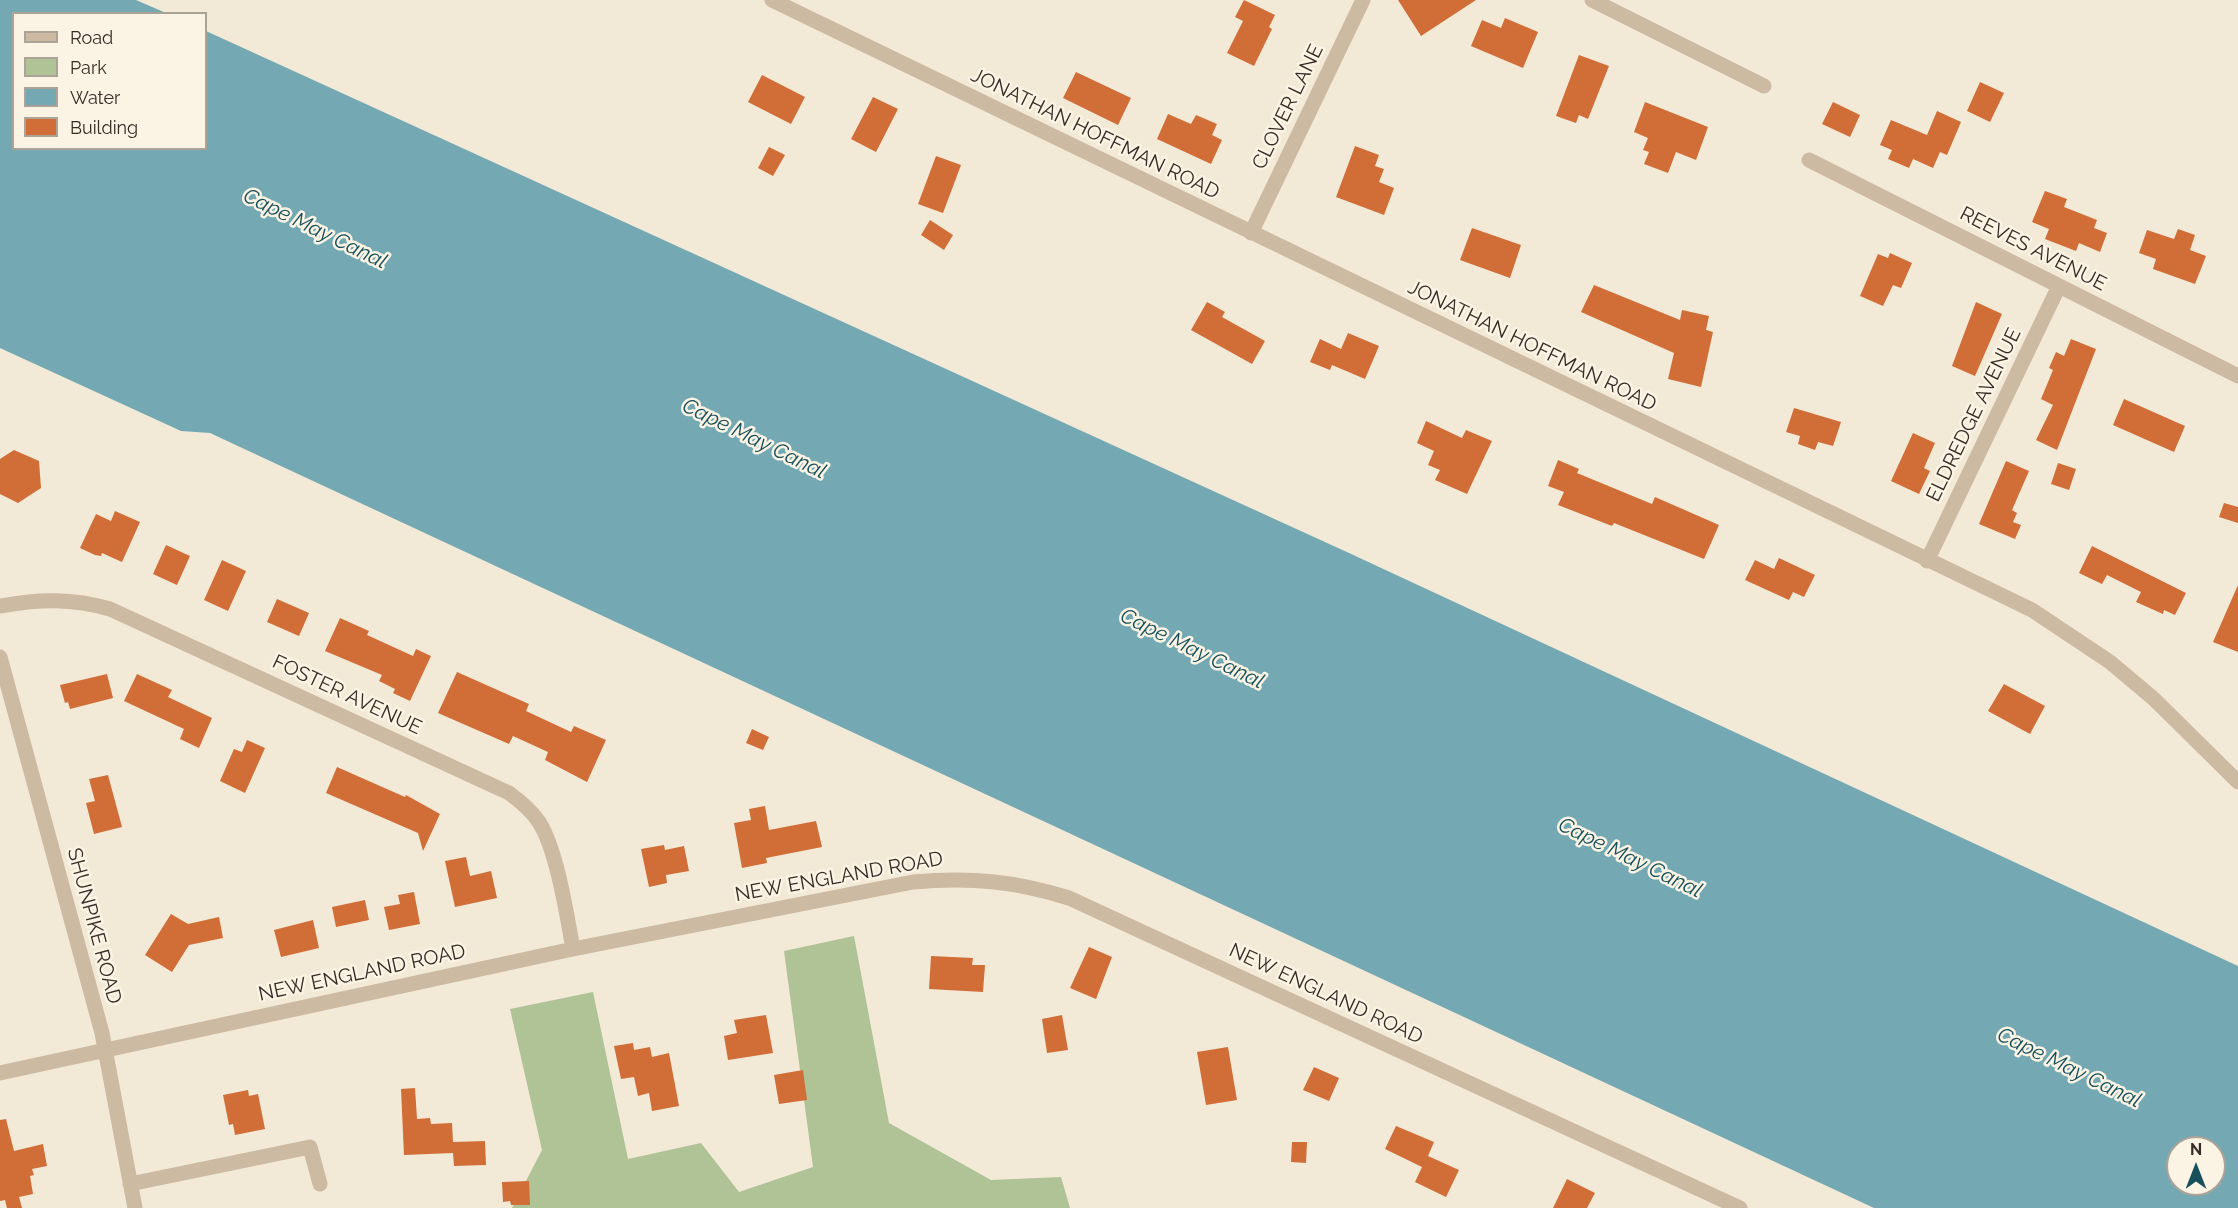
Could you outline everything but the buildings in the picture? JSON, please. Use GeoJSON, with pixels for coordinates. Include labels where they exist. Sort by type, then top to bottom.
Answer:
{"type":"FeatureCollection","features":[{"type":"Feature","properties":{"kind":"street","name":"JONATHAN HOFFMAN ROAD"},"geometry":{"type":"LineString","coordinates":[[772,0],[1927,561],[1991,589],[2072,635],[2154,699],[2238,782]]}},
{"type":"Feature","properties":{"kind":"street","name":"CLOVER LANE"},"geometry":{"type":"LineString","coordinates":[[1251,233],[1363,0]]}},
{"type":"Feature","properties":{"kind":"street"},"geometry":{"type":"LineString","coordinates":[[1592,0],[1764,86]]}},
{"type":"Feature","properties":{"kind":"street","name":"REEVES AVENUE"},"geometry":{"type":"LineString","coordinates":[[1809,160],[2238,376]]}},
{"type":"Feature","properties":{"kind":"street","name":"ELDREDGE AVENUE"},"geometry":{"type":"LineString","coordinates":[[1927,561],[2059,286]]}},
{"type":"Feature","properties":{"kind":"street","name":"FOSTER AVENUE"},"geometry":{"type":"LineString","coordinates":[[0,606],[59,599],[110,609],[509,793],[524,804],[539,822],[549,842],[573,949]]}},
{"type":"Feature","properties":{"kind":"street","name":"SHUNPIKE ROAD"},"geometry":{"type":"LineString","coordinates":[[0,657],[105,1051],[135,1208]]}},
{"type":"Feature","properties":{"kind":"street","name":"NEW ENGLAND ROAD"},"geometry":{"type":"LineString","coordinates":[[0,1073],[573,949],[913,882],[955,878],[997,880],[1034,887],[1069,898],[1740,1208]]}},
{"type":"Feature","properties":{"kind":"street"},"geometry":{"type":"LineString","coordinates":[[130,1184],[310,1147],[320,1184]]}},
{"type":"Feature","properties":{"kind":"green space"},"geometry":{"type":"Polygon","coordinates":[[[854,936],[889,1123],[991,1180],[1061,1177],[1070,1208],[512,1208],[542,1150],[510,1009],[593,992],[628,1159],[701,1143],[739,1192],[813,1167],[784,951],[854,936]]]}},
{"type":"Feature","properties":{"kind":"water","name":"Cape May Canal"},"geometry":{"type":"Polygon","coordinates":[[[0,0],[136,0],[164,12],[12,12],[12,150],[207,150],[207,31],[1349,553],[2238,966],[2238,1208],[1874,1208],[210,433],[181,431],[0,348],[0,0]]]}}]}
